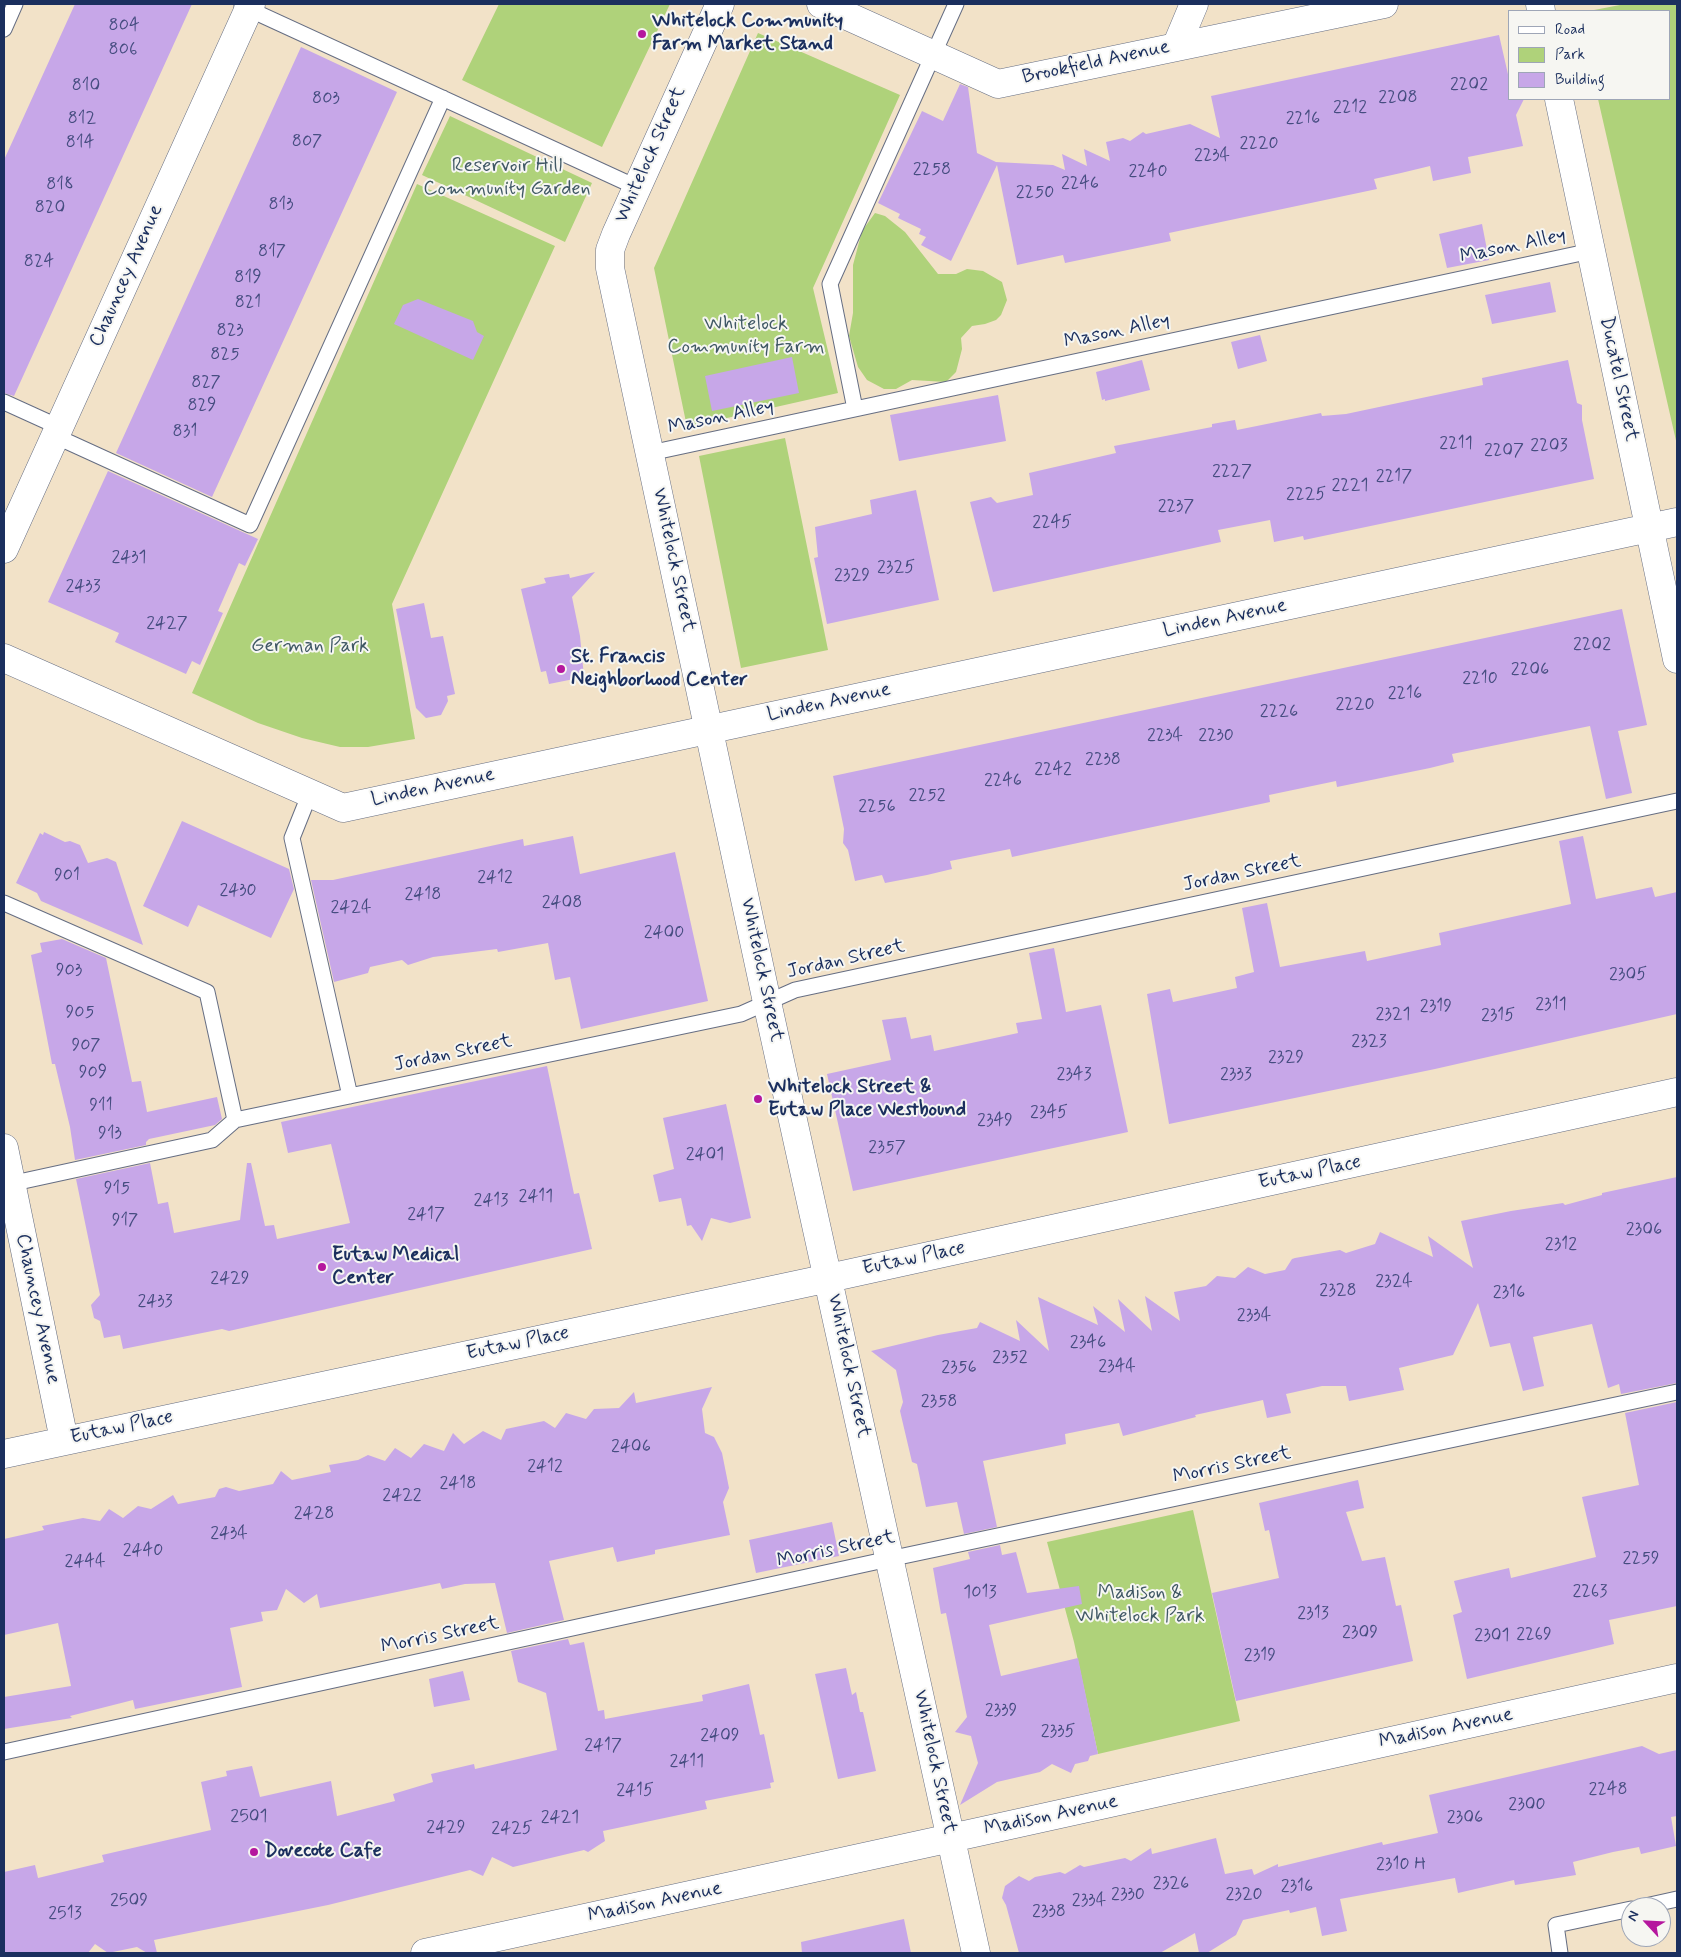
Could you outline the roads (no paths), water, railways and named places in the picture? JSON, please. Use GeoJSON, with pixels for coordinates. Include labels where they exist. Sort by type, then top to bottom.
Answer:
{"type":"FeatureCollection","features":[{"type":"Feature","properties":{"kind":"street","name":"Whitelock Street"},"geometry":{"type":"LineString","coordinates":[[720,4],[612,242],[610,268],[767,1002],[976,1953]]}},
{"type":"Feature","properties":{"kind":"street","name":"Brookfield Avenue"},"geometry":{"type":"LineString","coordinates":[[821,4],[998,84],[1384,4]]}},
{"type":"Feature","properties":{"kind":"street"},"geometry":{"type":"LineString","coordinates":[[1176,47],[1194,4]]}},
{"type":"Feature","properties":{"kind":"street","name":"Chauncey Avenue"},"geometry":{"type":"LineString","coordinates":[[4,549],[246,6]]}},
{"type":"Feature","properties":{"kind":"street","name":"Ducatel Street"},"geometry":{"type":"LineString","coordinates":[[1560,100],[1677,659]]}},
{"type":"Feature","properties":{"kind":"street","name":"Linden Avenue"},"geometry":{"type":"LineString","coordinates":[[4,658],[343,808],[1677,522]]}},
{"type":"Feature","properties":{"kind":"street","name":"Eutaw Place"},"geometry":{"type":"LineString","coordinates":[[4,1454],[829,1278],[1677,1092]]}},
{"type":"Feature","properties":{"kind":"street","name":"Chauncey Avenue"},"geometry":{"type":"LineString","coordinates":[[4,1148],[8,1184],[64,1440]]}},
{"type":"Feature","properties":{"kind":"street","name":"Madison Avenue"},"geometry":{"type":"LineString","coordinates":[[424,1953],[1677,1678]]}},
{"type":"Feature","properties":{"kind":"lane"},"geometry":{"type":"LineString","coordinates":[[4,29],[15,4]]}},
{"type":"Feature","properties":{"kind":"lane"},"geometry":{"type":"LineString","coordinates":[[855,409],[830,284],[956,4]]}},
{"type":"Feature","properties":{"kind":"lane"},"geometry":{"type":"LineString","coordinates":[[246,6],[636,187]]}},
{"type":"Feature","properties":{"kind":"lane"},"geometry":{"type":"LineString","coordinates":[[4,402],[57,432],[250,526],[443,98]]}},
{"type":"Feature","properties":{"kind":"lane","name":"Mason Alley"},"geometry":{"type":"LineString","coordinates":[[650,453],[1591,251]]}},
{"type":"Feature","properties":{"kind":"lane"},"geometry":{"type":"LineString","coordinates":[[310,793],[292,838],[350,1096]]}},
{"type":"Feature","properties":{"kind":"lane","name":"Jordan Street"},"geometry":{"type":"LineString","coordinates":[[8,1184],[212,1140],[235,1120],[741,1014],[795,990],[1677,802]]}},
{"type":"Feature","properties":{"kind":"lane"},"geometry":{"type":"LineString","coordinates":[[4,903],[207,992],[235,1120]]}},
{"type":"Feature","properties":{"kind":"lane","name":"Morris Street"},"geometry":{"type":"LineString","coordinates":[[4,1752],[889,1559],[1677,1392]]}},
{"type":"Feature","properties":{"kind":"lane"},"geometry":{"type":"LineString","coordinates":[[1560,1953],[1556,1925],[1621,1911]]}},
{"type":"Feature","properties":{"kind":"place","name":"Whitelock Community Farm Market Stand"},"geometry":{"type":"Point","coordinates":[642,34]}},
{"type":"Feature","properties":{"kind":"place","name":"St. Francis Neighborhood Center"},"geometry":{"type":"Point","coordinates":[561,669]}},
{"type":"Feature","properties":{"kind":"place","name":"Whitelock Street & Eutaw Place Westbound"},"geometry":{"type":"Point","coordinates":[758,1099]}},
{"type":"Feature","properties":{"kind":"place","name":"Eutaw Medical Center"},"geometry":{"type":"Point","coordinates":[322,1267]}},
{"type":"Feature","properties":{"kind":"place","name":"Dovecote Cafe"},"geometry":{"type":"Point","coordinates":[254,1852]}},
{"type":"Feature","properties":{"kind":"park label","name":"Reservoir Hill Community Garden"},"geometry":{"type":"Point","coordinates":[507,178]}},
{"type":"Feature","properties":{"kind":"park label","name":"Whitelock Community Farm"},"geometry":{"type":"Point","coordinates":[746,336]}},
{"type":"Feature","properties":{"kind":"park label","name":"German Park"},"geometry":{"type":"Point","coordinates":[310,647]}},
{"type":"Feature","properties":{"kind":"park label","name":"Madison & Whitelock Park"},"geometry":{"type":"Point","coordinates":[1140,1606]}}]}
